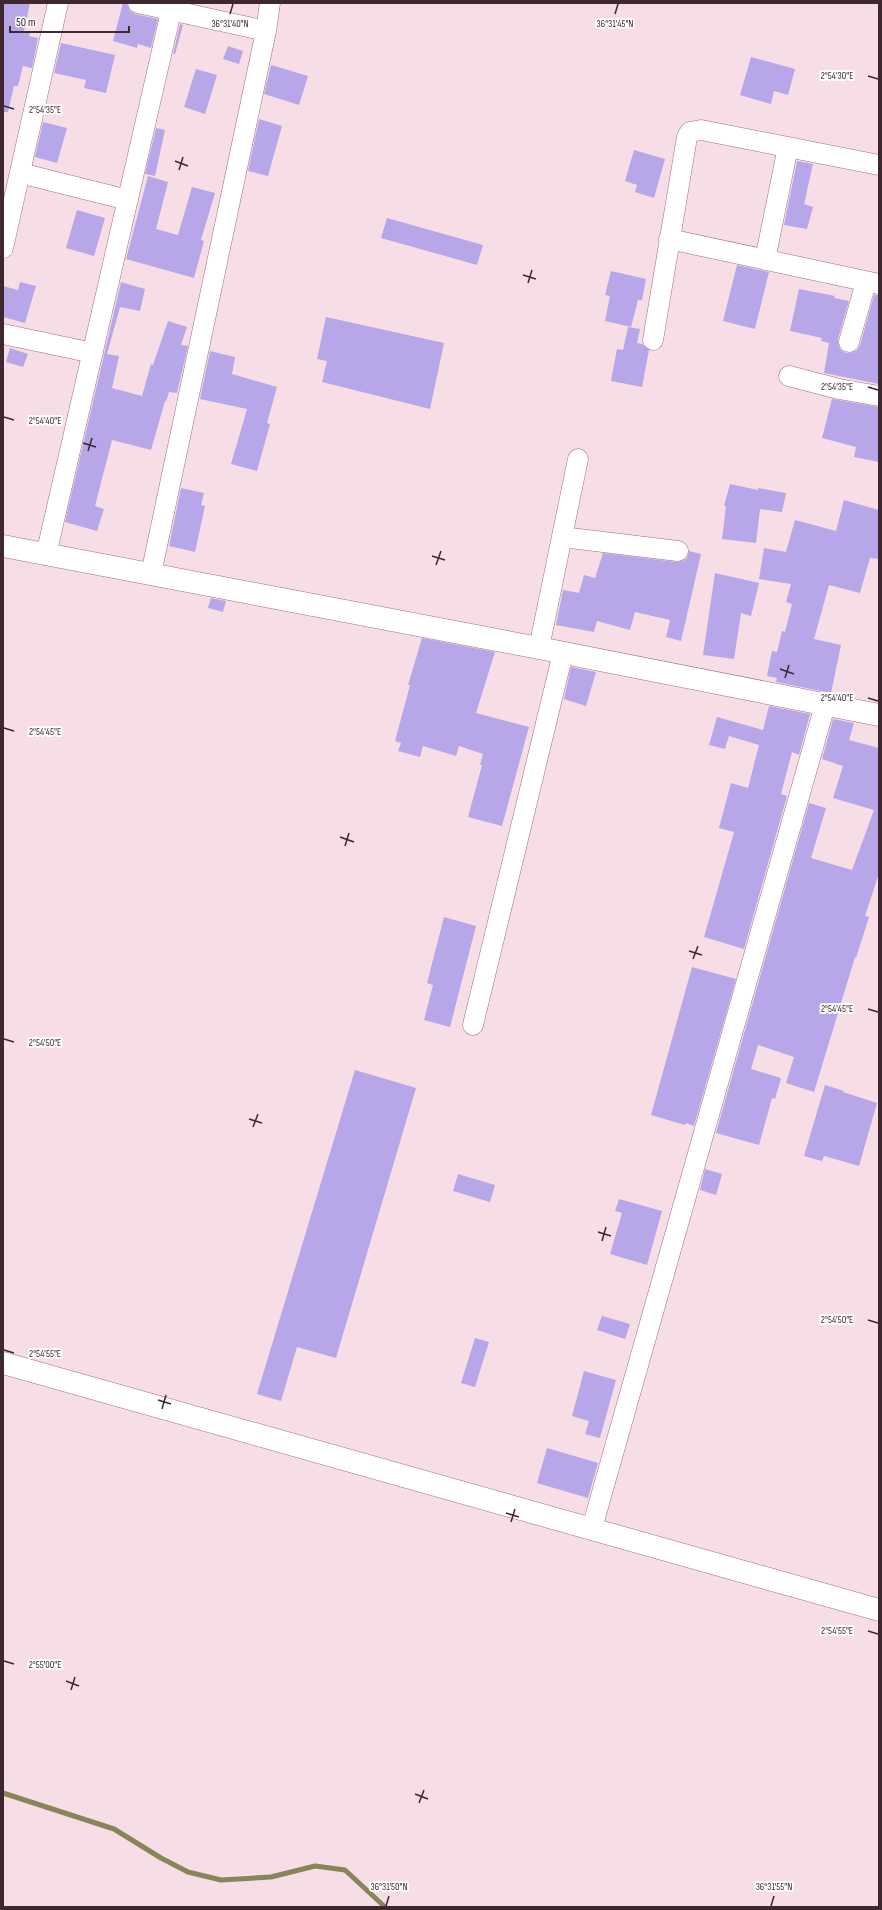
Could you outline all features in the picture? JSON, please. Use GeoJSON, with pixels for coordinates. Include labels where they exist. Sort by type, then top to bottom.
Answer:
{"type":"FeatureCollection","features":[{"type":"Feature","properties":{"kind":"main road"},"geometry":{"type":"LineString","coordinates":[[3,546],[539,648],[879,715]]}},
{"type":"Feature","properties":{"kind":"main road"},"geometry":{"type":"LineString","coordinates":[[3,1363],[879,1610]]}},
{"type":"Feature","properties":{"kind":"street"},"geometry":{"type":"LineString","coordinates":[[3,248],[58,3]]}},
{"type":"Feature","properties":{"kind":"street"},"geometry":{"type":"LineString","coordinates":[[138,3],[172,6],[266,31]]}},
{"type":"Feature","properties":{"kind":"street"},"geometry":{"type":"LineString","coordinates":[[151,574],[266,31],[270,3]]}},
{"type":"Feature","properties":{"kind":"street"},"geometry":{"type":"LineString","coordinates":[[46,555],[172,6]]}},
{"type":"Feature","properties":{"kind":"street"},"geometry":{"type":"LineString","coordinates":[[653,340],[687,137],[690,132],[701,130],[879,165]]}},
{"type":"Feature","properties":{"kind":"street"},"geometry":{"type":"LineString","coordinates":[[765,260],[788,147]]}},
{"type":"Feature","properties":{"kind":"street"},"geometry":{"type":"LineString","coordinates":[[20,173],[128,200]]}},
{"type":"Feature","properties":{"kind":"street"},"geometry":{"type":"LineString","coordinates":[[669,239],[872,283],[849,342]]}},
{"type":"Feature","properties":{"kind":"street"},"geometry":{"type":"LineString","coordinates":[[3,334],[93,353]]}},
{"type":"Feature","properties":{"kind":"street"},"geometry":{"type":"LineString","coordinates":[[789,376],[839,389],[879,396]]}},
{"type":"Feature","properties":{"kind":"street"},"geometry":{"type":"LineString","coordinates":[[539,648],[578,459]]}},
{"type":"Feature","properties":{"kind":"street"},"geometry":{"type":"LineString","coordinates":[[562,536],[678,551]]}},
{"type":"Feature","properties":{"kind":"street"},"geometry":{"type":"LineString","coordinates":[[473,1025],[563,653]]}},
{"type":"Feature","properties":{"kind":"street"},"geometry":{"type":"LineString","coordinates":[[592,1528],[824,705]]}},
{"type":"Feature","properties":{"kind":"building"},"geometry":{"type":"Polygon","coordinates":[[[3,3],[30,3],[24,31],[30,33],[29,36],[38,38],[32,68],[23,66],[18,86],[14,86],[8,112],[3,112],[3,3]]]}},
{"type":"Feature","properties":{"kind":"building"},"geometry":{"type":"Polygon","coordinates":[[[123,3],[127,4],[130,11],[135,14],[158,19],[151,48],[138,44],[137,48],[113,41],[123,3]]]}},
{"type":"Feature","properties":{"kind":"building"},"geometry":{"type":"Polygon","coordinates":[[[180,24],[183,25],[175,54],[173,54],[180,24]]]}},
{"type":"Feature","properties":{"kind":"building"},"geometry":{"type":"Polygon","coordinates":[[[61,43],[115,55],[106,93],[84,88],[86,80],[54,73],[61,43]]]}},
{"type":"Feature","properties":{"kind":"building"},"geometry":{"type":"Polygon","coordinates":[[[228,46],[243,51],[239,64],[223,59],[228,46]]]}},
{"type":"Feature","properties":{"kind":"building"},"geometry":{"type":"Polygon","coordinates":[[[751,57],[795,69],[788,95],[774,91],[771,104],[740,95],[751,57]]]}},
{"type":"Feature","properties":{"kind":"building"},"geometry":{"type":"Polygon","coordinates":[[[271,65],[308,76],[299,105],[264,94],[271,65]]]}},
{"type":"Feature","properties":{"kind":"building"},"geometry":{"type":"Polygon","coordinates":[[[196,69],[217,75],[205,114],[184,107],[196,69]]]}},
{"type":"Feature","properties":{"kind":"building"},"geometry":{"type":"Polygon","coordinates":[[[259,119],[282,126],[268,176],[248,171],[259,119]]]}},
{"type":"Feature","properties":{"kind":"building"},"geometry":{"type":"Polygon","coordinates":[[[43,122],[67,128],[57,163],[35,157],[43,122]]]}},
{"type":"Feature","properties":{"kind":"building"},"geometry":{"type":"Polygon","coordinates":[[[156,128],[165,130],[155,176],[145,174],[156,128]]]}},
{"type":"Feature","properties":{"kind":"building"},"geometry":{"type":"Polygon","coordinates":[[[634,150],[665,159],[654,198],[635,192],[637,185],[625,181],[634,150]]]}},
{"type":"Feature","properties":{"kind":"building"},"geometry":{"type":"Polygon","coordinates":[[[797,161],[813,164],[804,204],[813,207],[807,229],[784,225],[797,161]]]}},
{"type":"Feature","properties":{"kind":"building"},"geometry":{"type":"Polygon","coordinates":[[[148,176],[168,182],[156,229],[178,235],[192,187],[215,193],[201,240],[204,241],[194,278],[126,259],[148,176]]]}},
{"type":"Feature","properties":{"kind":"building"},"geometry":{"type":"Polygon","coordinates":[[[77,210],[105,218],[94,256],[66,248],[77,210]]]}},
{"type":"Feature","properties":{"kind":"building"},"geometry":{"type":"Polygon","coordinates":[[[387,218],[483,245],[477,265],[381,238],[387,218]]]}},
{"type":"Feature","properties":{"kind":"building"},"geometry":{"type":"Polygon","coordinates":[[[737,265],[769,272],[755,329],[723,321],[737,265]]]}},
{"type":"Feature","properties":{"kind":"building"},"geometry":{"type":"Polygon","coordinates":[[[611,271],[646,279],[642,300],[638,300],[631,327],[605,321],[610,296],[605,295],[611,271]]]}},
{"type":"Feature","properties":{"kind":"building"},"geometry":{"type":"Polygon","coordinates":[[[20,282],[36,286],[25,323],[3,317],[3,286],[18,290],[20,282]]]}},
{"type":"Feature","properties":{"kind":"building"},"geometry":{"type":"Polygon","coordinates":[[[121,282],[145,289],[140,311],[120,307],[107,354],[119,356],[112,388],[142,396],[151,364],[153,365],[168,321],[187,327],[181,345],[188,346],[177,393],[169,392],[151,450],[112,440],[95,506],[104,509],[97,531],[65,522],[121,282]]]}},
{"type":"Feature","properties":{"kind":"building"},"geometry":{"type":"Polygon","coordinates":[[[799,289],[835,296],[834,298],[849,301],[838,339],[838,344],[841,350],[846,353],[851,353],[857,350],[860,345],[874,295],[879,295],[879,384],[824,373],[829,343],[821,341],[822,338],[790,331],[799,289]]]}},
{"type":"Feature","properties":{"kind":"building"},"geometry":{"type":"Polygon","coordinates":[[[326,317],[444,343],[430,409],[322,382],[327,361],[317,359],[326,317]]]}},
{"type":"Feature","properties":{"kind":"building"},"geometry":{"type":"Polygon","coordinates":[[[628,327],[640,329],[637,343],[642,344],[649,350],[642,387],[611,381],[617,349],[623,350],[628,327]]]}},
{"type":"Feature","properties":{"kind":"building"},"geometry":{"type":"Polygon","coordinates":[[[10,348],[28,354],[23,367],[6,362],[10,348]]]}},
{"type":"Feature","properties":{"kind":"building"},"geometry":{"type":"Polygon","coordinates":[[[210,351],[235,357],[232,374],[277,387],[267,423],[270,424],[257,471],[231,464],[247,409],[200,399],[210,351]]]}},
{"type":"Feature","properties":{"kind":"building"},"geometry":{"type":"Polygon","coordinates":[[[832,399],[879,407],[879,462],[854,457],[856,447],[822,438],[832,399]]]}},
{"type":"Feature","properties":{"kind":"building"},"geometry":{"type":"Polygon","coordinates":[[[730,484],[758,490],[758,488],[786,493],[782,512],[760,509],[756,543],[722,539],[726,506],[724,506],[730,484]]]}},
{"type":"Feature","properties":{"kind":"building"},"geometry":{"type":"Polygon","coordinates":[[[181,488],[204,493],[201,505],[205,506],[195,552],[169,546],[181,488]]]}},
{"type":"Feature","properties":{"kind":"building"},"geometry":{"type":"Polygon","coordinates":[[[844,500],[879,510],[879,559],[870,558],[860,593],[829,585],[814,639],[841,645],[831,693],[776,682],[777,678],[767,676],[772,651],[777,652],[782,631],[785,632],[792,604],[786,602],[791,584],[759,579],[764,548],[786,552],[795,520],[836,531],[844,500]]]}},
{"type":"Feature","properties":{"kind":"building"},"geometry":{"type":"Polygon","coordinates":[[[689,551],[701,554],[681,641],[666,637],[670,620],[635,612],[630,630],[597,621],[594,632],[556,625],[563,590],[579,593],[584,575],[595,578],[603,553],[677,562],[683,561],[687,558],[689,551]]]}},
{"type":"Feature","properties":{"kind":"building"},"geometry":{"type":"Polygon","coordinates":[[[715,573],[759,583],[751,616],[741,613],[734,659],[703,655],[715,573]]]}},
{"type":"Feature","properties":{"kind":"building"},"geometry":{"type":"Polygon","coordinates":[[[211,598],[226,601],[223,612],[208,608],[211,598]]]}},
{"type":"Feature","properties":{"kind":"building"},"geometry":{"type":"Polygon","coordinates":[[[422,638],[495,652],[476,713],[529,727],[502,826],[468,817],[482,765],[480,765],[483,754],[459,746],[456,756],[423,746],[420,757],[398,751],[401,743],[395,741],[410,685],[408,685],[422,638]]]}},
{"type":"Feature","properties":{"kind":"building"},"geometry":{"type":"Polygon","coordinates":[[[571,667],[596,672],[586,706],[564,699],[571,667]]]}},
{"type":"Feature","properties":{"kind":"building"},"geometry":{"type":"Polygon","coordinates":[[[769,706],[810,714],[799,755],[792,752],[781,794],[787,796],[744,949],[704,937],[734,832],[719,828],[731,783],[748,788],[759,745],[729,736],[725,749],[709,745],[717,717],[763,730],[769,706]]]}},
{"type":"Feature","properties":{"kind":"building"},"geometry":{"type":"Polygon","coordinates":[[[833,719],[854,723],[849,740],[879,748],[879,873],[865,916],[869,917],[856,958],[855,957],[814,1092],[786,1083],[794,1057],[758,1045],[751,1069],[781,1078],[775,1099],[772,1098],[759,1145],[716,1133],[809,803],[826,808],[811,858],[852,870],[874,810],[833,798],[843,766],[822,759],[833,719]]]}},
{"type":"Feature","properties":{"kind":"building"},"geometry":{"type":"Polygon","coordinates":[[[444,917],[476,926],[450,1027],[424,1020],[433,985],[427,983],[444,917]]]}},
{"type":"Feature","properties":{"kind":"building"},"geometry":{"type":"Polygon","coordinates":[[[692,967],[736,979],[694,1126],[686,1123],[685,1125],[651,1115],[692,967]]]}},
{"type":"Feature","properties":{"kind":"building"},"geometry":{"type":"Polygon","coordinates":[[[355,1070],[416,1088],[336,1358],[297,1347],[281,1401],[257,1394],[355,1070]]]}},
{"type":"Feature","properties":{"kind":"building"},"geometry":{"type":"Polygon","coordinates":[[[825,1085],[877,1103],[859,1166],[824,1156],[822,1161],[804,1156],[825,1085]]]}},
{"type":"Feature","properties":{"kind":"building"},"geometry":{"type":"Polygon","coordinates":[[[705,1169],[722,1174],[716,1195],[700,1190],[705,1169]]]}},
{"type":"Feature","properties":{"kind":"building"},"geometry":{"type":"Polygon","coordinates":[[[458,1174],[495,1185],[490,1202],[453,1191],[458,1174]]]}},
{"type":"Feature","properties":{"kind":"building"},"geometry":{"type":"Polygon","coordinates":[[[619,1199],[662,1211],[647,1265],[610,1254],[622,1213],[615,1211],[619,1199]]]}},
{"type":"Feature","properties":{"kind":"building"},"geometry":{"type":"Polygon","coordinates":[[[602,1316],[630,1324],[625,1339],[597,1330],[602,1316]]]}},
{"type":"Feature","properties":{"kind":"building"},"geometry":{"type":"Polygon","coordinates":[[[475,1338],[489,1342],[475,1387],[461,1383],[475,1338]]]}},
{"type":"Feature","properties":{"kind":"building"},"geometry":{"type":"Polygon","coordinates":[[[584,1371],[616,1380],[600,1438],[585,1434],[589,1421],[572,1416],[584,1371]]]}},
{"type":"Feature","properties":{"kind":"building"},"geometry":{"type":"Polygon","coordinates":[[[547,1448],[598,1463],[588,1498],[537,1483],[547,1448]]]}},
{"type":"Feature","properties":{"kind":"waterway"},"geometry":{"type":"LineString","coordinates":[[3,1793],[114,1829],[161,1858],[188,1872],[221,1880],[271,1877],[315,1866],[345,1870],[385,1907]]}}]}
